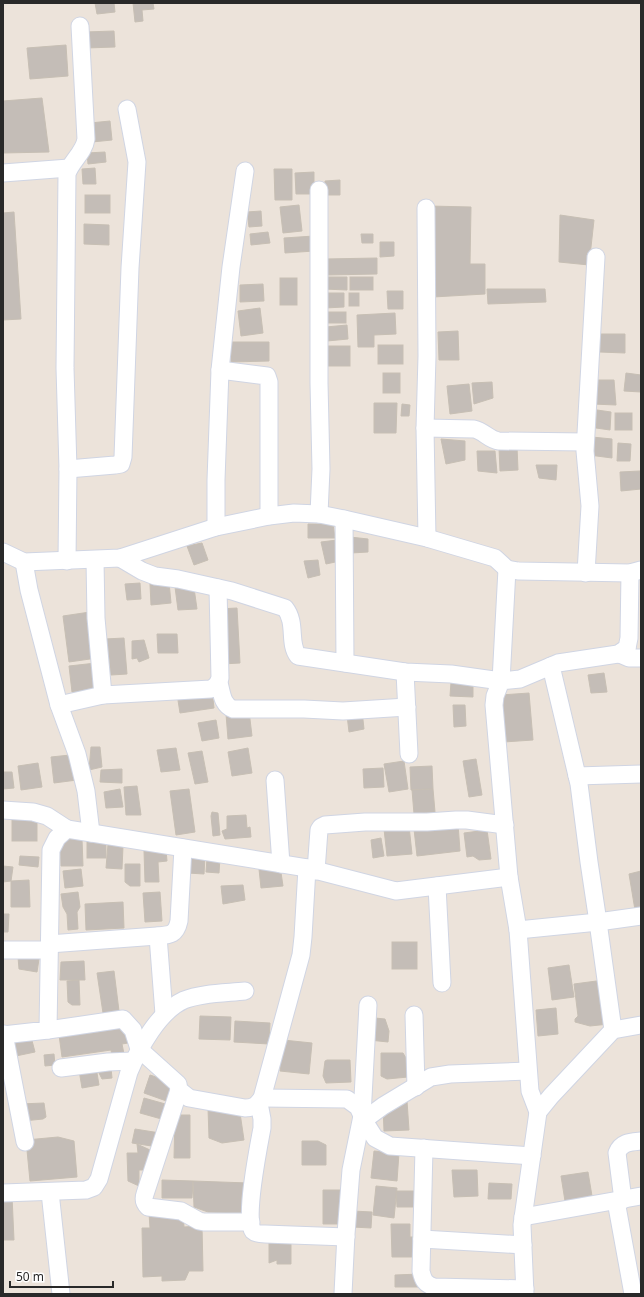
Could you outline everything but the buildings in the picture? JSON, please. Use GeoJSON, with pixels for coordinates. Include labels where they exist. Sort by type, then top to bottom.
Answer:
{"type":"FeatureCollection","features":[{"type":"Feature","properties":{"kind":"street"},"geometry":{"type":"LineString","coordinates":[[67,561],[67,174],[69,168],[85,146],[86,139],[80,26]]}},
{"type":"Feature","properties":{"kind":"street"},"geometry":{"type":"LineString","coordinates":[[68,469],[121,464],[123,457],[130,268],[136,162],[127,109]]}},
{"type":"Feature","properties":{"kind":"street"},"geometry":{"type":"LineString","coordinates":[[3,173],[69,168]]}},
{"type":"Feature","properties":{"kind":"street"},"geometry":{"type":"LineString","coordinates":[[216,527],[220,370],[231,267],[245,171]]}},
{"type":"Feature","properties":{"kind":"street"},"geometry":{"type":"LineString","coordinates":[[319,190],[318,383],[321,469],[319,514]]}},
{"type":"Feature","properties":{"kind":"street"},"geometry":{"type":"LineString","coordinates":[[426,208],[427,356],[425,428],[427,538]]}},
{"type":"Feature","properties":{"kind":"street"},"geometry":{"type":"LineString","coordinates":[[586,572],[590,506],[584,451],[596,257]]}},
{"type":"Feature","properties":{"kind":"street"},"geometry":{"type":"LineString","coordinates":[[220,370],[268,376],[269,516]]}},
{"type":"Feature","properties":{"kind":"street"},"geometry":{"type":"LineString","coordinates":[[425,428],[474,429],[478,430],[490,439],[499,442],[585,442]]}},
{"type":"Feature","properties":{"kind":"street"},"geometry":{"type":"LineString","coordinates":[[3,552],[24,562],[120,558],[216,527],[269,516],[294,513],[319,514],[427,538],[496,558],[507,569],[636,572],[629,638],[627,648],[622,655],[629,658],[641,658]]}},
{"type":"Feature","properties":{"kind":"street"},"geometry":{"type":"LineString","coordinates":[[344,519],[345,663]]}},
{"type":"Feature","properties":{"kind":"street"},"geometry":{"type":"LineString","coordinates":[[120,558],[154,576],[178,579],[232,591],[285,608],[291,619],[295,652],[298,656],[405,672],[451,674],[501,681],[520,679],[558,663],[618,654],[627,648]]}},
{"type":"Feature","properties":{"kind":"street"},"geometry":{"type":"LineString","coordinates":[[95,560],[96,618],[103,695]]}},
{"type":"Feature","properties":{"kind":"street"},"geometry":{"type":"LineString","coordinates":[[24,562],[29,590],[59,705],[77,754],[86,792],[91,833]]}},
{"type":"Feature","properties":{"kind":"street"},"geometry":{"type":"LineString","coordinates":[[424,1148],[421,1271],[426,1284],[434,1287],[525,1291],[523,1218],[538,1112],[530,1091],[518,930],[509,876],[494,705],[495,696],[501,681],[507,569]]}},
{"type":"Feature","properties":{"kind":"street"},"geometry":{"type":"LineString","coordinates":[[218,588],[219,683],[224,704],[227,707],[233,709],[304,709],[337,711],[406,707]]}},
{"type":"Feature","properties":{"kind":"street"},"geometry":{"type":"LineString","coordinates":[[552,666],[577,776],[613,1030]]}},
{"type":"Feature","properties":{"kind":"street"},"geometry":{"type":"LineString","coordinates":[[405,672],[409,754]]}},
{"type":"Feature","properties":{"kind":"street"},"geometry":{"type":"LineString","coordinates":[[59,705],[103,695],[211,689],[219,683]]}},
{"type":"Feature","properties":{"kind":"street"},"geometry":{"type":"LineString","coordinates":[[577,776],[641,774]]}},
{"type":"Feature","properties":{"kind":"street"},"geometry":{"type":"LineString","coordinates":[[275,780],[281,864]]}},
{"type":"Feature","properties":{"kind":"street"},"geometry":{"type":"LineString","coordinates":[[3,810],[33,812],[47,816],[67,829],[312,869],[396,891],[509,876]]}},
{"type":"Feature","properties":{"kind":"street"},"geometry":{"type":"LineString","coordinates":[[179,1090],[189,1098],[251,1108],[257,1105],[260,1100],[301,955],[312,869],[319,830],[321,827],[325,825],[365,822],[427,822],[456,820],[467,820],[505,826]]}},
{"type":"Feature","properties":{"kind":"street"},"geometry":{"type":"LineString","coordinates":[[48,1030],[51,850],[57,838],[67,829]]}},
{"type":"Feature","properties":{"kind":"street"},"geometry":{"type":"LineString","coordinates":[[3,950],[170,935],[178,928],[183,848]]}},
{"type":"Feature","properties":{"kind":"street"},"geometry":{"type":"LineString","coordinates":[[437,886],[442,983]]}},
{"type":"Feature","properties":{"kind":"street"},"geometry":{"type":"LineString","coordinates":[[518,930],[641,916]]}},
{"type":"Feature","properties":{"kind":"street"},"geometry":{"type":"LineString","coordinates":[[158,936],[164,1014]]}},
{"type":"Feature","properties":{"kind":"street"},"geometry":{"type":"LineString","coordinates":[[3,1193],[86,1190],[94,1187],[99,1179],[127,1079],[136,1055],[164,1014],[184,1000],[245,991]]}},
{"type":"Feature","properties":{"kind":"street"},"geometry":{"type":"LineString","coordinates":[[343,1294],[351,1170],[363,1118],[368,1005]]}},
{"type":"Feature","properties":{"kind":"street"},"geometry":{"type":"LineString","coordinates":[[414,1015],[416,1087]]}},
{"type":"Feature","properties":{"kind":"street"},"geometry":{"type":"LineString","coordinates":[[25,1142],[3,1035],[123,1019],[133,1030],[136,1055]]}},
{"type":"Feature","properties":{"kind":"street"},"geometry":{"type":"LineString","coordinates":[[538,1112],[551,1096],[613,1030],[641,1025]]}},
{"type":"Feature","properties":{"kind":"street"},"geometry":{"type":"LineString","coordinates":[[61,1068],[101,1063],[136,1055],[178,1084],[179,1090],[145,1194],[145,1204],[148,1207],[181,1211],[199,1221],[251,1222]]}},
{"type":"Feature","properties":{"kind":"street"},"geometry":{"type":"LineString","coordinates":[[363,1118],[431,1078],[441,1075],[528,1070]]}},
{"type":"Feature","properties":{"kind":"street"},"geometry":{"type":"LineString","coordinates":[[260,1100],[347,1099],[358,1107],[375,1138],[390,1146],[532,1156]]}},
{"type":"Feature","properties":{"kind":"street"},"geometry":{"type":"LineString","coordinates":[[260,1100],[262,1128],[253,1182],[251,1222],[253,1231],[257,1233],[346,1238]]}},
{"type":"Feature","properties":{"kind":"street"},"geometry":{"type":"LineString","coordinates":[[632,1294],[619,1200],[617,1153],[618,1148],[623,1144],[641,1141]]}},
{"type":"Feature","properties":{"kind":"street"},"geometry":{"type":"LineString","coordinates":[[50,1192],[61,1294]]}},
{"type":"Feature","properties":{"kind":"street"},"geometry":{"type":"LineString","coordinates":[[523,1218],[641,1196]]}},
{"type":"Feature","properties":{"kind":"street"},"geometry":{"type":"LineString","coordinates":[[422,1239],[523,1245]]}}]}
